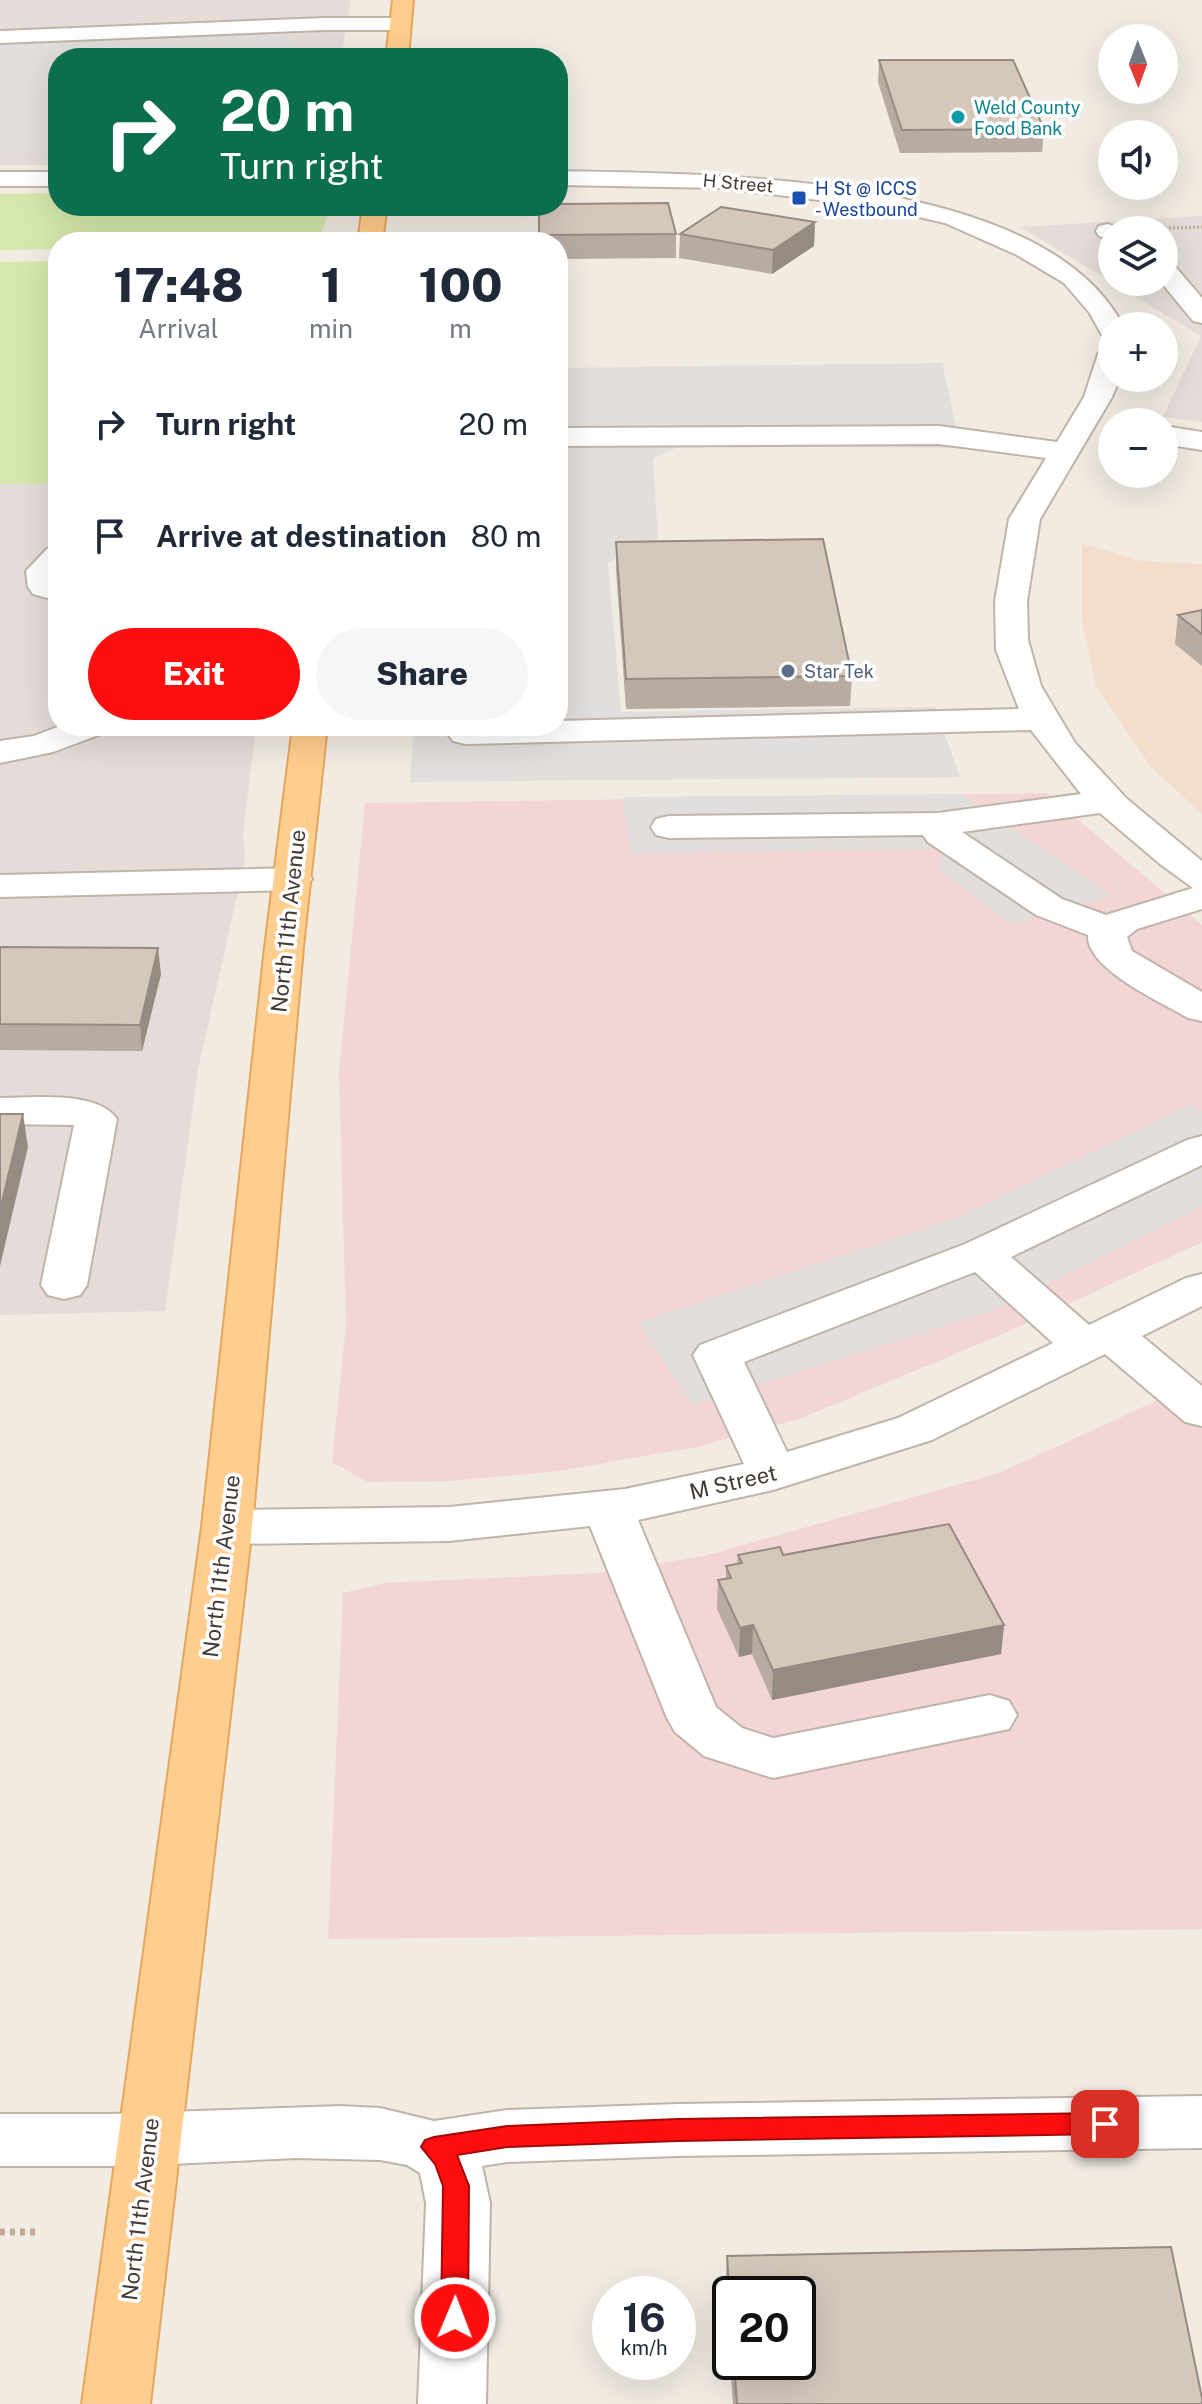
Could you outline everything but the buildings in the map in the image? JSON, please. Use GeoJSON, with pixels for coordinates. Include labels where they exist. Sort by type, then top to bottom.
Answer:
{"type":"FeatureCollection","features":[{"type":"Feature","properties":{"kind":"main road"},"geometry":{"type":"LineString","coordinates":[[398,48],[403,0]]}},
{"type":"Feature","properties":{"kind":"main road","name":"North 11th Avenue"},"geometry":{"type":"LineString","coordinates":[[116,2404],[227,1527],[309,736]]}},
{"type":"Feature","properties":{"kind":"street"},"geometry":{"type":"LineString","coordinates":[[0,37],[324,24],[401,24]]}},
{"type":"Feature","properties":{"kind":"street","name":"H Street"},"geometry":{"type":"LineString","coordinates":[[568,178],[721,181],[875,200],[953,217],[1026,250],[1073,278],[1102,312]]}},
{"type":"Feature","properties":{"kind":"street"},"geometry":{"type":"LineString","coordinates":[[0,179],[48,179]]}},
{"type":"Feature","properties":{"kind":"street"},"geometry":{"type":"LineString","coordinates":[[1178,286],[1202,315]]}},
{"type":"Feature","properties":{"kind":"street"},"geometry":{"type":"LineString","coordinates":[[1098,426],[1064,452],[1025,517],[1010,609],[1012,647],[1021,676],[1041,719],[1074,764],[1143,834],[1202,879]]}},
{"type":"Feature","properties":{"kind":"street"},"geometry":{"type":"LineString","coordinates":[[568,437],[939,435],[1064,452]]}},
{"type":"Feature","properties":{"kind":"street"},"geometry":{"type":"LineString","coordinates":[[1178,437],[1202,441]]}},
{"type":"Feature","properties":{"kind":"street"},"geometry":{"type":"LineString","coordinates":[[48,565],[42,571],[44,587],[48,588]]}},
{"type":"Feature","properties":{"kind":"street"},"geometry":{"type":"LineString","coordinates":[[568,731],[1041,719]]}},
{"type":"Feature","properties":{"kind":"street"},"geometry":{"type":"LineString","coordinates":[[0,752],[41,745],[65,736]]}},
{"type":"Feature","properties":{"kind":"street"},"geometry":{"type":"LineString","coordinates":[[669,827],[938,824],[1110,801]]}},
{"type":"Feature","properties":{"kind":"street"},"geometry":{"type":"LineString","coordinates":[[938,824],[941,834],[1049,907],[1111,930]]}},
{"type":"Feature","properties":{"kind":"street"},"geometry":{"type":"LineString","coordinates":[[0,886],[293,879]]}},
{"type":"Feature","properties":{"kind":"street"},"geometry":{"type":"LineString","coordinates":[[1202,897],[1123,921],[1111,930],[1106,939],[1107,948],[1118,959],[1202,1009]]}},
{"type":"Feature","properties":{"kind":"street"},"geometry":{"type":"LineString","coordinates":[[0,1111],[74,1111],[96,1119],[64,1285]]}},
{"type":"Feature","properties":{"kind":"street"},"geometry":{"type":"LineString","coordinates":[[773,1474],[717,1355],[981,1254],[1202,1149]]}},
{"type":"Feature","properties":{"kind":"street"},"geometry":{"type":"LineString","coordinates":[[981,1254],[1096,1339],[1202,1411]]}},
{"type":"Feature","properties":{"kind":"street","name":"M Street"},"geometry":{"type":"LineString","coordinates":[[227,1527],[449,1524],[608,1508],[773,1474],[915,1429],[1202,1288]]}},
{"type":"Feature","properties":{"kind":"street"},"geometry":{"type":"LineString","coordinates":[[608,1508],[694,1718],[723,1742],[773,1758],[990,1715]]}},
{"type":"Feature","properties":{"kind":"street"},"geometry":{"type":"LineString","coordinates":[[0,2140],[148,2139],[270,2132],[368,2134],[399,2137],[434,2147],[507,2136],[678,2130],[1202,2122]]}},
{"type":"Feature","properties":{"kind":"street"},"geometry":{"type":"LineString","coordinates":[[434,2147],[444,2156],[452,2171],[458,2203],[452,2404]]}},
{"type":"Feature","properties":{"kind":"path"},"geometry":{"type":"LineString","coordinates":[[1178,228],[1202,227]]}},
{"type":"Feature","properties":{"kind":"path"},"geometry":{"type":"LineString","coordinates":[[0,2232],[37,2232]]}},
{"type":"Feature","properties":{"kind":"shaded area"},"geometry":{"type":"Polygon","coordinates":[[[0,0],[351,0],[343,48],[48,48],[48,165],[0,165],[0,0]]]}},
{"type":"Feature","properties":{"kind":"shaded area"},"geometry":{"type":"Polygon","coordinates":[[[285,20],[291,48],[48,48],[48,152],[0,153],[0,32],[285,20]]]}},
{"type":"Feature","properties":{"kind":"shaded area"},"geometry":{"type":"Polygon","coordinates":[[[1202,216],[1202,422],[1178,419],[1178,408],[1167,408],[1175,392],[1178,392],[1178,385],[1201,336],[1178,322],[1178,312],[1161,312],[1135,296],[1178,296],[1178,217],[1202,216]]]}},
{"type":"Feature","properties":{"kind":"shaded area"},"geometry":{"type":"Polygon","coordinates":[[[1098,222],[1098,274],[1020,227],[1098,222]]]}},
{"type":"Feature","properties":{"kind":"shaded area"},"geometry":{"type":"Polygon","coordinates":[[[942,363],[961,448],[680,446],[653,458],[658,539],[608,563],[621,712],[935,707],[960,777],[410,782],[413,736],[568,736],[568,368],[942,363]]]}},
{"type":"Feature","properties":{"kind":"shaded area"},"geometry":{"type":"Polygon","coordinates":[[[48,483],[48,736],[255,736],[243,834],[245,861],[198,1069],[165,1311],[0,1315],[0,484],[48,483]]]}},
{"type":"Feature","properties":{"kind":"shaded area"},"geometry":{"type":"Polygon","coordinates":[[[1082,544],[1142,561],[1202,564],[1202,814],[1151,767],[1096,686],[1082,621],[1082,544]]]}},
{"type":"Feature","properties":{"kind":"shaded area"},"geometry":{"type":"Polygon","coordinates":[[[1047,793],[1202,925],[1202,1242],[1003,1334],[802,1418],[697,1447],[559,1471],[451,1481],[368,1482],[332,1462],[346,1325],[339,1073],[365,803],[1047,793]]]}},
{"type":"Feature","properties":{"kind":"shaded area"},"geometry":{"type":"Polygon","coordinates":[[[962,794],[1113,896],[1011,924],[939,870],[941,849],[630,853],[623,797],[962,794]]]}},
{"type":"Feature","properties":{"kind":"shaded area"},"geometry":{"type":"Polygon","coordinates":[[[1191,1104],[1202,1111],[1202,1207],[1000,1308],[693,1406],[638,1322],[954,1219],[1191,1104]]]}},
{"type":"Feature","properties":{"kind":"shaded area"},"geometry":{"type":"Polygon","coordinates":[[[1202,1380],[1202,1929],[328,1939],[343,1593],[386,1583],[597,1573],[704,1556],[999,1473],[1202,1380]]]}},
{"type":"Feature","properties":{"kind":"green space"},"geometry":{"type":"Polygon","coordinates":[[[48,193],[48,216],[327,216],[322,232],[48,232],[48,249],[0,250],[0,194],[48,193]]]}},
{"type":"Feature","properties":{"kind":"green space"},"geometry":{"type":"Polygon","coordinates":[[[48,261],[48,483],[0,484],[0,262],[48,261]]]}},
{"type":"Feature","properties":{"kind":"place","name":"Weld County Food Bank"},"geometry":{"type":"Point","coordinates":[958,117]}},
{"type":"Feature","properties":{"kind":"place","name":"H St @ ICCS - Westbound"},"geometry":{"type":"Point","coordinates":[799,198]}},
{"type":"Feature","properties":{"kind":"place","name":"Star Tek"},"geometry":{"type":"Point","coordinates":[788,671]}},
{"type":"Feature","properties":{"kind":"route"},"geometry":{"type":"LineString","coordinates":[[455,2318],[456,2186],[444,2156],[434,2147],[507,2136],[678,2130],[1105,2124]]}}]}
